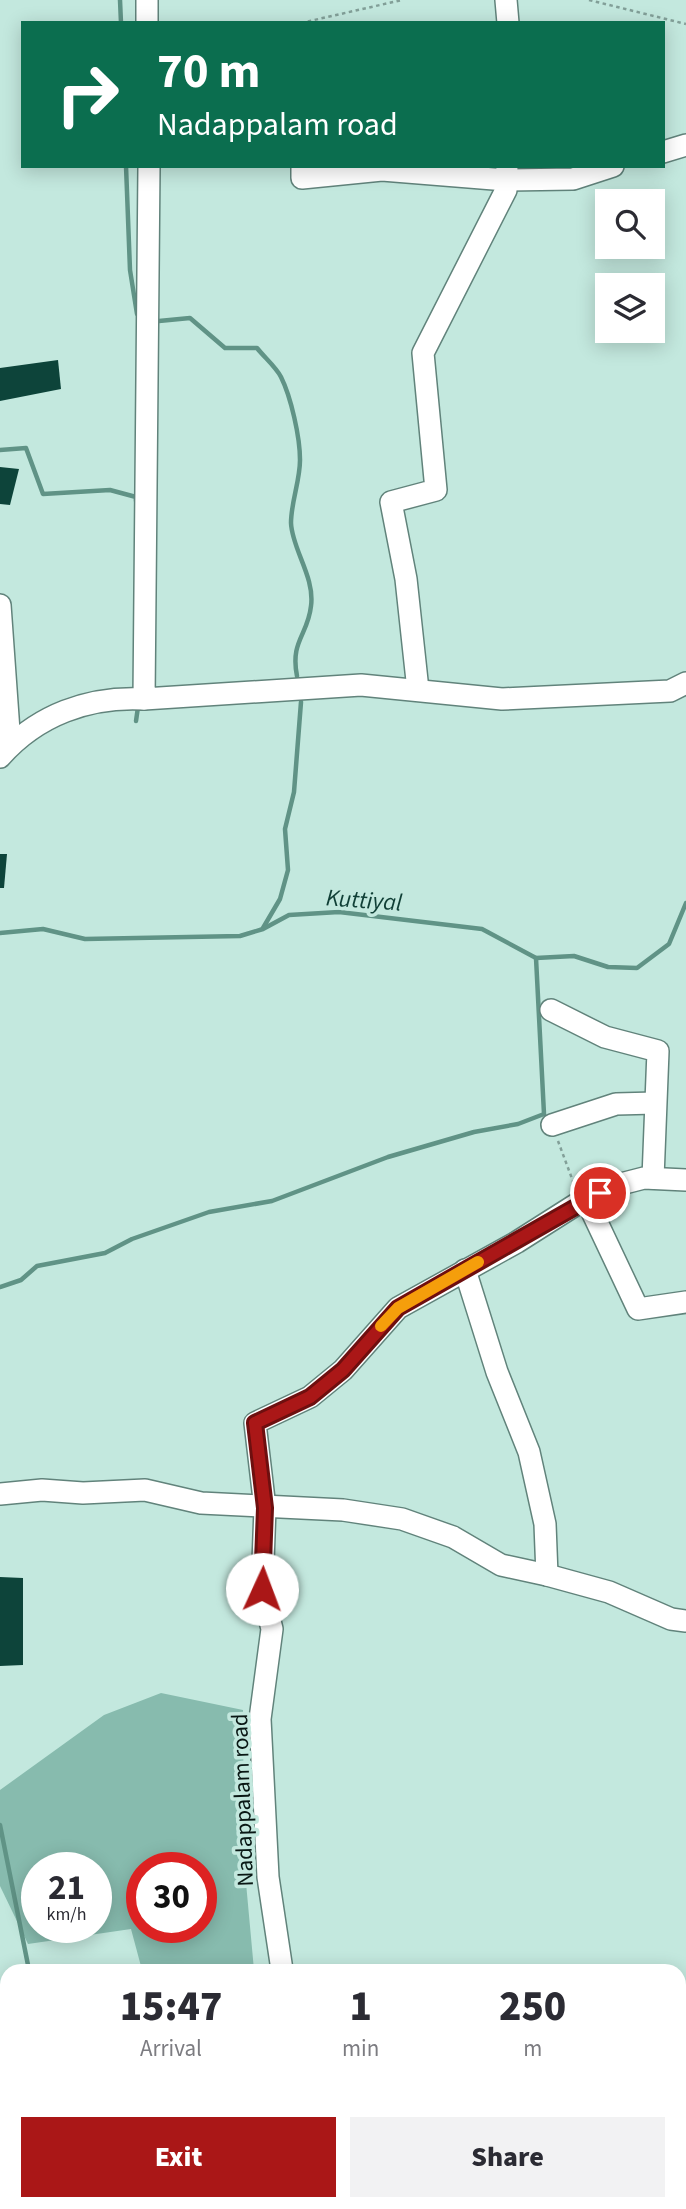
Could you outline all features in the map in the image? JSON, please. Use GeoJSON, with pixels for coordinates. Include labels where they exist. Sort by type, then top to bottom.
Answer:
{"type":"FeatureCollection","features":[{"type":"Feature","properties":{"kind":"street"},"geometry":{"type":"LineString","coordinates":[[147,0],[147,21]]}},
{"type":"Feature","properties":{"kind":"street"},"geometry":{"type":"LineString","coordinates":[[506,0],[508,21]]}},
{"type":"Feature","properties":{"kind":"street"},"geometry":{"type":"LineString","coordinates":[[665,151],[686,145]]}},
{"type":"Feature","properties":{"kind":"street"},"geometry":{"type":"LineString","coordinates":[[144,699],[149,168]]}},
{"type":"Feature","properties":{"kind":"street"},"geometry":{"type":"LineString","coordinates":[[302,168],[302,178],[382,170],[507,173],[573,179],[607,168]]}},
{"type":"Feature","properties":{"kind":"street"},"geometry":{"type":"LineString","coordinates":[[418,690],[406,579],[391,502],[436,490],[423,353],[506,190],[507,173]]}},
{"type":"Feature","properties":{"kind":"street"},"geometry":{"type":"LineString","coordinates":[[0,606],[5,751]]}},
{"type":"Feature","properties":{"kind":"street"},"geometry":{"type":"LineString","coordinates":[[5,751],[28,729],[89,702],[121,698],[144,699],[361,685],[502,699],[670,691],[686,683]]}},
{"type":"Feature","properties":{"kind":"street"},"geometry":{"type":"LineString","coordinates":[[551,1010],[605,1037],[658,1051],[653,1178]]}},
{"type":"Feature","properties":{"kind":"street"},"geometry":{"type":"LineString","coordinates":[[552,1125],[616,1104],[656,1103]]}},
{"type":"Feature","properties":{"kind":"street","name":"Nadappalam road"},"geometry":{"type":"LineString","coordinates":[[281,1964],[268,1877],[260,1719],[272,1629],[262,1589],[265,1508],[255,1423],[310,1397],[343,1370],[398,1308],[517,1242],[583,1201],[613,1186],[653,1178],[686,1180]]}},
{"type":"Feature","properties":{"kind":"street"},"geometry":{"type":"LineString","coordinates":[[583,1201],[638,1309],[686,1302]]}},
{"type":"Feature","properties":{"kind":"street"},"geometry":{"type":"LineString","coordinates":[[465,1270],[497,1372],[528,1452],[545,1524],[547,1575]]}},
{"type":"Feature","properties":{"kind":"street"},"geometry":{"type":"LineString","coordinates":[[0,1494],[42,1490],[83,1493],[145,1490],[201,1503],[254,1503],[265,1508],[343,1510],[402,1520],[453,1536],[501,1564],[608,1592],[671,1619],[686,1621]]}},
{"type":"Feature","properties":{"kind":"path"},"geometry":{"type":"LineString","coordinates":[[310,21],[402,0]]}},
{"type":"Feature","properties":{"kind":"path"},"geometry":{"type":"LineString","coordinates":[[589,0],[686,24]]}},
{"type":"Feature","properties":{"kind":"path"},"geometry":{"type":"LineString","coordinates":[[552,1125],[583,1201]]}},
{"type":"Feature","properties":{"kind":"green space"},"geometry":{"type":"Polygon","coordinates":[[[161,1693],[243,1710],[244,1861],[253,1964],[140,1964],[135,1943],[217,1943],[217,1852],[126,1852],[126,1930],[112,1932],[112,1852],[21,1852],[21,1930],[0,1886],[0,1790],[104,1715],[161,1693]]]}},
{"type":"Feature","properties":{"kind":"building"},"geometry":{"type":"Polygon","coordinates":[[[58,360],[61,389],[0,401],[0,368],[58,360]]]}},
{"type":"Feature","properties":{"kind":"building"},"geometry":{"type":"Polygon","coordinates":[[[0,467],[19,469],[10,505],[0,504],[0,467]]]}},
{"type":"Feature","properties":{"kind":"building"},"geometry":{"type":"Polygon","coordinates":[[[0,854],[7,854],[4,888],[0,888],[0,854]]]}},
{"type":"Feature","properties":{"kind":"building"},"geometry":{"type":"Polygon","coordinates":[[[0,1577],[23,1578],[23,1665],[0,1666],[0,1577]]]}},
{"type":"Feature","properties":{"kind":"waterway"},"geometry":{"type":"LineString","coordinates":[[120,0],[121,21]]}},
{"type":"Feature","properties":{"kind":"waterway"},"geometry":{"type":"LineString","coordinates":[[126,168],[130,270],[137,314]]}},
{"type":"Feature","properties":{"kind":"waterway"},"geometry":{"type":"LineString","coordinates":[[159,321],[190,318],[225,348],[257,348],[285,385],[300,451],[300,468],[292,507],[292,533],[307,574],[311,595],[309,616],[296,654],[297,676]]}},
{"type":"Feature","properties":{"kind":"waterway"},"geometry":{"type":"LineString","coordinates":[[0,450],[26,448],[43,494],[110,490],[136,497],[136,501]]}},
{"type":"Feature","properties":{"kind":"waterway"},"geometry":{"type":"LineString","coordinates":[[263,928],[280,899],[288,870],[285,829],[294,792],[301,702]]}},
{"type":"Feature","properties":{"kind":"waterway"},"geometry":{"type":"LineString","coordinates":[[136,721],[138,707]]}},
{"type":"Feature","properties":{"kind":"waterway","name":"Kuttiyal"},"geometry":{"type":"LineString","coordinates":[[0,933],[43,929],[85,939],[240,936],[263,929],[289,915],[339,912],[482,929],[536,958],[574,956],[608,967],[637,968],[669,944],[686,903]]}},
{"type":"Feature","properties":{"kind":"waterway"},"geometry":{"type":"LineString","coordinates":[[0,1287],[21,1280],[37,1266],[105,1253],[132,1239],[209,1212],[272,1201],[388,1157],[474,1132],[518,1124],[544,1114],[536,958]]}},
{"type":"Feature","properties":{"kind":"waterway"},"geometry":{"type":"LineString","coordinates":[[0,1825],[28,1964]]}},
{"type":"Feature","properties":{"kind":"slow traffic"},"geometry":{"type":"LineString","coordinates":[[381,1326],[398,1308],[432,1291],[478,1262]]}},
{"type":"Feature","properties":{"kind":"route"},"geometry":{"type":"LineString","coordinates":[[262,1589],[265,1508],[255,1423],[277,1415],[310,1397],[343,1370],[398,1308],[600,1193]]}}]}
